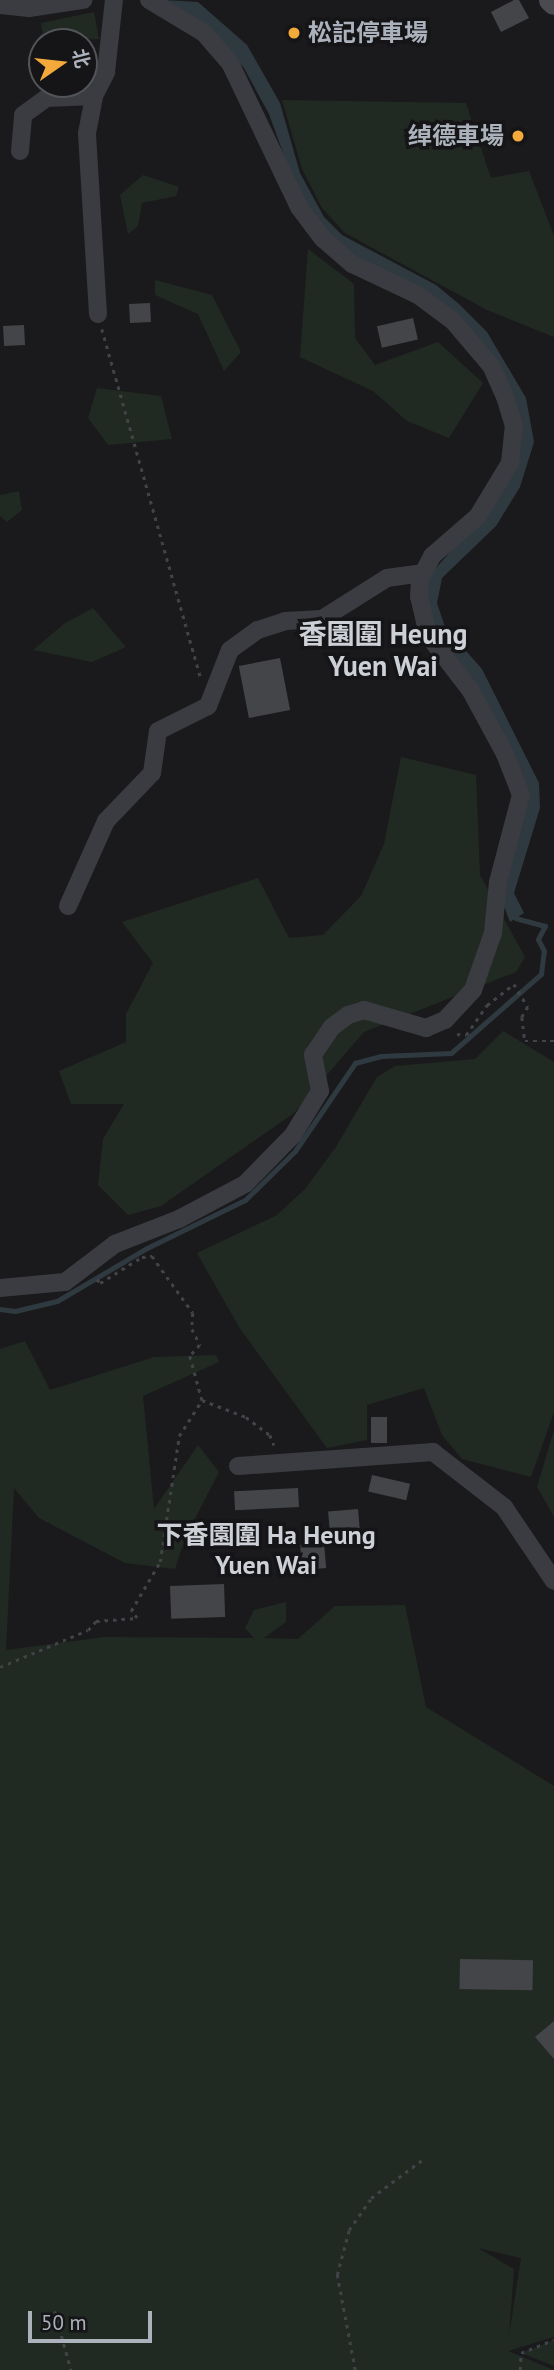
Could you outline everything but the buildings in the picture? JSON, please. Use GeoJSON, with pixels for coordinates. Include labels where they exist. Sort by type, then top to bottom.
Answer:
{"type":"FeatureCollection","features":[{"type":"Feature","properties":{"kind":"street"},"geometry":{"type":"LineString","coordinates":[[0,5],[29,8],[83,0]]}},
{"type":"Feature","properties":{"kind":"street"},"geometry":{"type":"LineString","coordinates":[[98,88],[106,72],[110,0]]}},
{"type":"Feature","properties":{"kind":"street"},"geometry":{"type":"LineString","coordinates":[[0,1288],[65,1282],[115,1244],[179,1219],[245,1184],[274,1158],[313,1102],[321,1079],[313,1073],[313,1055],[332,1027],[348,1015],[364,1010],[413,1026],[438,1026],[473,990],[498,918],[498,882],[519,806],[520,785],[459,671],[429,635],[419,597],[424,573],[432,556],[478,516],[510,463],[513,426],[492,368],[467,335],[434,305],[352,264],[323,239],[299,207],[230,63],[204,33],[149,0]]}},
{"type":"Feature","properties":{"kind":"street"},"geometry":{"type":"LineString","coordinates":[[20,151],[23,115],[46,98]]}},
{"type":"Feature","properties":{"kind":"street"},"geometry":{"type":"LineString","coordinates":[[94,98],[87,133],[98,314]]}},
{"type":"Feature","properties":{"kind":"street"},"geometry":{"type":"LineString","coordinates":[[68,906],[106,821],[152,773],[158,732],[208,706],[230,650],[258,630],[285,621],[322,619],[387,578],[424,573]]}},
{"type":"Feature","properties":{"kind":"street"},"geometry":{"type":"LineString","coordinates":[[238,1465],[432,1452],[504,1507],[554,1581]]}},
{"type":"Feature","properties":{"kind":"path"},"geometry":{"type":"LineString","coordinates":[[98,314],[208,706]]}},
{"type":"Feature","properties":{"kind":"path"},"geometry":{"type":"LineString","coordinates":[[466,1035],[487,1005],[514,984],[528,1007],[522,1017],[525,1041],[554,1041]]}},
{"type":"Feature","properties":{"kind":"path"},"geometry":{"type":"LineString","coordinates":[[0,1667],[88,1630],[96,1621],[137,1618],[131,1611],[160,1562],[179,1436],[202,1400],[190,1356],[200,1345],[192,1329],[193,1312],[152,1256],[142,1257],[100,1283]]}},
{"type":"Feature","properties":{"kind":"path"},"geometry":{"type":"LineString","coordinates":[[202,1400],[246,1418],[270,1435],[281,1464]]}},
{"type":"Feature","properties":{"kind":"path"},"geometry":{"type":"LineString","coordinates":[[355,2370],[337,2276],[349,2230],[371,2198],[422,2160]]}},
{"type":"Feature","properties":{"kind":"path"},"geometry":{"type":"LineString","coordinates":[[55,2311],[71,2370]]}},
{"type":"Feature","properties":{"kind":"path"},"geometry":{"type":"LineString","coordinates":[[520,2370],[521,2353],[554,2340]]}},
{"type":"Feature","properties":{"kind":"shaded area"},"geometry":{"type":"Polygon","coordinates":[[[165,0],[198,2],[247,45],[280,103],[300,173],[324,217],[342,235],[436,285],[459,304],[487,332],[526,398],[534,442],[520,487],[496,526],[442,578],[437,603],[445,627],[482,669],[539,783],[540,808],[514,893],[524,913],[510,922],[502,901],[525,807],[426,619],[428,577],[498,498],[519,450],[473,336],[348,256],[301,202],[269,114],[244,68],[208,26],[165,0]]]}},
{"type":"Feature","properties":{"kind":"shaded area"},"geometry":{"type":"Polygon","coordinates":[[[94,12],[97,28],[42,28],[41,23],[94,12]]]}},
{"type":"Feature","properties":{"kind":"shaded area"},"geometry":{"type":"Polygon","coordinates":[[[282,100],[466,103],[491,178],[529,171],[554,236],[554,337],[487,310],[345,233],[322,208],[302,169],[282,100]]]}},
{"type":"Feature","properties":{"kind":"shaded area"},"geometry":{"type":"Polygon","coordinates":[[[143,175],[179,187],[176,196],[142,203],[138,226],[128,234],[120,195],[143,175]]]}},
{"type":"Feature","properties":{"kind":"shaded area"},"geometry":{"type":"Polygon","coordinates":[[[308,249],[354,284],[355,338],[375,365],[438,342],[483,383],[449,438],[407,421],[373,391],[300,357],[308,249]]]}},
{"type":"Feature","properties":{"kind":"shaded area"},"geometry":{"type":"Polygon","coordinates":[[[155,280],[212,295],[241,352],[224,371],[198,314],[155,295],[155,280]]]}},
{"type":"Feature","properties":{"kind":"shaded area"},"geometry":{"type":"Polygon","coordinates":[[[97,388],[161,396],[172,439],[108,445],[88,418],[97,388]]]}},
{"type":"Feature","properties":{"kind":"shaded area"},"geometry":{"type":"Polygon","coordinates":[[[19,491],[22,510],[7,522],[0,516],[0,495],[19,491]]]}},
{"type":"Feature","properties":{"kind":"shaded area"},"geometry":{"type":"Polygon","coordinates":[[[93,608],[126,647],[92,662],[33,650],[65,623],[93,608]]]}},
{"type":"Feature","properties":{"kind":"shaded area"},"geometry":{"type":"Polygon","coordinates":[[[401,757],[476,775],[480,875],[525,957],[516,972],[364,1032],[294,1113],[161,1206],[128,1215],[98,1185],[103,1139],[124,1104],[71,1104],[59,1071],[126,1042],[126,1014],[153,963],[122,922],[258,878],[289,938],[323,935],[361,896],[384,844],[401,757]]]}},
{"type":"Feature","properties":{"kind":"shaded area"},"geometry":{"type":"Polygon","coordinates":[[[503,1031],[554,1062],[554,1412],[531,1477],[462,1459],[442,1435],[424,1388],[367,1405],[367,1440],[327,1448],[239,1327],[197,1253],[277,1215],[305,1189],[336,1147],[377,1077],[395,1066],[475,1059],[503,1031]]]}},
{"type":"Feature","properties":{"kind":"shaded area"},"geometry":{"type":"Polygon","coordinates":[[[25,1341],[50,1390],[154,1357],[216,1355],[219,1362],[143,1396],[154,1509],[198,1445],[219,1472],[185,1538],[175,1569],[125,1563],[39,1518],[14,1488],[6,1650],[104,1637],[254,1638],[245,1628],[254,1610],[286,1602],[286,1622],[264,1638],[298,1639],[335,1606],[405,1605],[426,1707],[554,1786],[554,2337],[508,2351],[554,2370],[0,2370],[0,1349],[25,1341]],[[478,2248],[514,2269],[509,2336],[521,2258],[478,2248]]]}},
{"type":"Feature","properties":{"kind":"shaded area"},"geometry":{"type":"Polygon","coordinates":[[[554,1430],[554,1517],[537,1487],[554,1430]]]}},
{"type":"Feature","properties":{"kind":"shaded area"},"geometry":{"type":"Polygon","coordinates":[[[554,2340],[554,2366],[521,2353],[554,2340]]]}},
{"type":"Feature","properties":{"kind":"waterway"},"geometry":{"type":"LineString","coordinates":[[0,1309],[15,1311],[57,1301],[147,1248],[245,1200],[295,1151],[355,1063],[381,1056],[451,1053],[541,974],[544,951],[538,939],[545,926],[516,918],[514,912]]}},
{"type":"Feature","properties":{"kind":"place","name":"松記停車場"},"geometry":{"type":"Point","coordinates":[294,33]}},
{"type":"Feature","properties":{"kind":"place","name":"绰德車場"},"geometry":{"type":"Point","coordinates":[518,136]}},
{"type":"Feature","properties":{"kind":"district","name":"香園圍 Heung Yuen Wai"},"geometry":{"type":"Point","coordinates":[383,650]}},
{"type":"Feature","properties":{"kind":"district","name":"下香園圍 Ha Heung Yuen Wai"},"geometry":{"type":"Point","coordinates":[266,1550]}}]}
